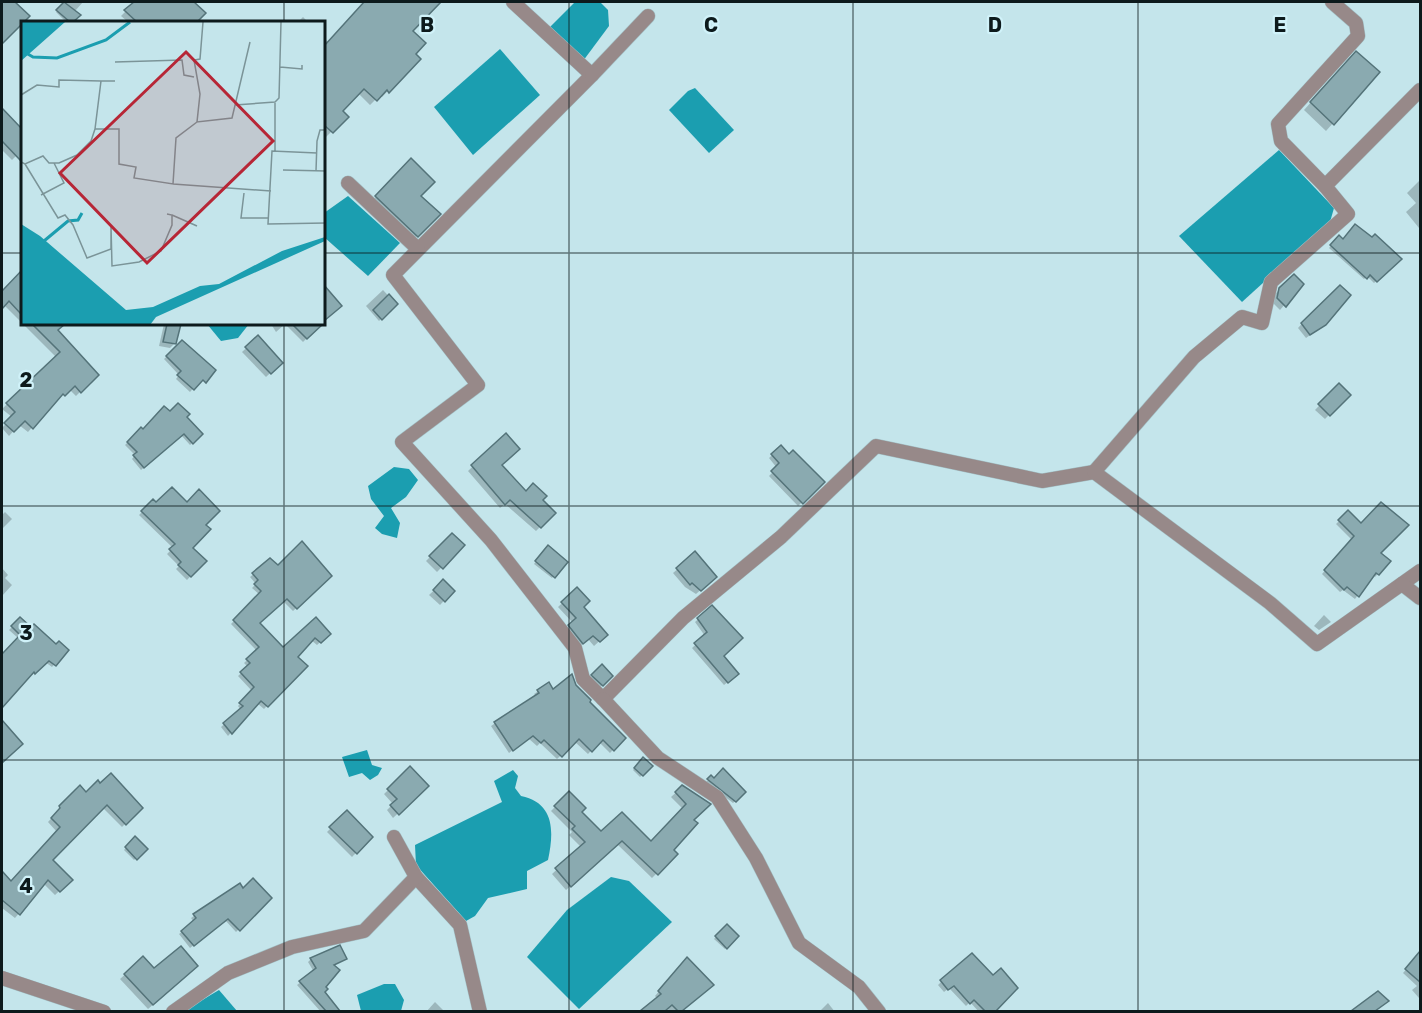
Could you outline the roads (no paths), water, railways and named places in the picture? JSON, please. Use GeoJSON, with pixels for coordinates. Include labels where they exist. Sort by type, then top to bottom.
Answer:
{"type":"FeatureCollection","features":[{"type":"Feature","properties":{"kind":"street"},"geometry":{"type":"LineString","coordinates":[[513,2],[592,75]]}},
{"type":"Feature","properties":{"kind":"street"},"geometry":{"type":"LineString","coordinates":[[603,699],[683,618],[781,537],[876,446],[1042,481],[1094,472],[1194,357],[1242,316],[1262,323],[1271,282],[1348,214],[1325,186],[1281,141],[1278,124],[1358,36],[1356,23],[1332,2]]}},
{"type":"Feature","properties":{"kind":"street"},"geometry":{"type":"LineString","coordinates":[[648,16],[393,275],[478,385],[402,442],[498,549],[575,648],[583,679],[658,758],[717,797],[756,858],[799,943],[860,987],[879,1011]]}},
{"type":"Feature","properties":{"kind":"street"},"geometry":{"type":"LineString","coordinates":[[1325,186],[1420,90]]}},
{"type":"Feature","properties":{"kind":"street"},"geometry":{"type":"LineString","coordinates":[[348,183],[418,249]]}},
{"type":"Feature","properties":{"kind":"street"},"geometry":{"type":"LineString","coordinates":[[1094,472],[1270,603],[1317,644],[1420,571]]}},
{"type":"Feature","properties":{"kind":"street"},"geometry":{"type":"LineString","coordinates":[[1402,584],[1420,598]]}},
{"type":"Feature","properties":{"kind":"street"},"geometry":{"type":"LineString","coordinates":[[394,837],[416,877],[460,925],[480,1011]]}},
{"type":"Feature","properties":{"kind":"street"},"geometry":{"type":"LineString","coordinates":[[173,1011],[228,973],[292,947],[364,931],[416,877]]}},
{"type":"Feature","properties":{"kind":"street"},"geometry":{"type":"LineString","coordinates":[[2,978],[104,1011]]}},
{"type":"Feature","properties":{"kind":"water"},"geometry":{"type":"Polygon","coordinates":[[[575,2],[600,2],[608,10],[609,26],[583,61],[547,30],[575,2]]]}},
{"type":"Feature","properties":{"kind":"water"},"geometry":{"type":"Polygon","coordinates":[[[500,49],[540,95],[473,155],[434,107],[500,49]]]}},
{"type":"Feature","properties":{"kind":"water"},"geometry":{"type":"Polygon","coordinates":[[[695,88],[734,130],[709,153],[669,110],[688,91],[695,88]]]}},
{"type":"Feature","properties":{"kind":"water"},"geometry":{"type":"Polygon","coordinates":[[[1279,150],[1334,208],[1330,222],[1242,302],[1179,236],[1279,150]]]}},
{"type":"Feature","properties":{"kind":"water"},"geometry":{"type":"Polygon","coordinates":[[[348,196],[400,243],[368,276],[326,239],[326,212],[348,196]]]}},
{"type":"Feature","properties":{"kind":"water"},"geometry":{"type":"Polygon","coordinates":[[[209,326],[247,326],[238,338],[221,341],[209,326]]]}},
{"type":"Feature","properties":{"kind":"water"},"geometry":{"type":"Polygon","coordinates":[[[394,467],[409,469],[418,480],[406,497],[391,508],[400,523],[397,538],[382,534],[375,528],[384,516],[371,499],[368,486],[394,467]]]}},
{"type":"Feature","properties":{"kind":"water"},"geometry":{"type":"Polygon","coordinates":[[[367,750],[372,765],[382,768],[378,775],[370,780],[362,773],[349,777],[342,757],[367,750]]]}},
{"type":"Feature","properties":{"kind":"water"},"geometry":{"type":"Polygon","coordinates":[[[513,770],[518,776],[515,788],[521,796],[540,805],[550,820],[551,839],[548,860],[527,871],[527,889],[488,898],[475,916],[466,921],[416,865],[415,845],[502,802],[494,781],[513,770]]]}},
{"type":"Feature","properties":{"kind":"water"},"geometry":{"type":"Polygon","coordinates":[[[611,877],[629,881],[672,922],[579,1009],[527,957],[567,910],[611,877]]]}},
{"type":"Feature","properties":{"kind":"water"},"geometry":{"type":"Polygon","coordinates":[[[384,984],[395,984],[404,1000],[401,1011],[361,1011],[357,995],[384,984]]]}},
{"type":"Feature","properties":{"kind":"water"},"geometry":{"type":"Polygon","coordinates":[[[219,990],[237,1011],[182,1012],[219,990]]]}}]}
